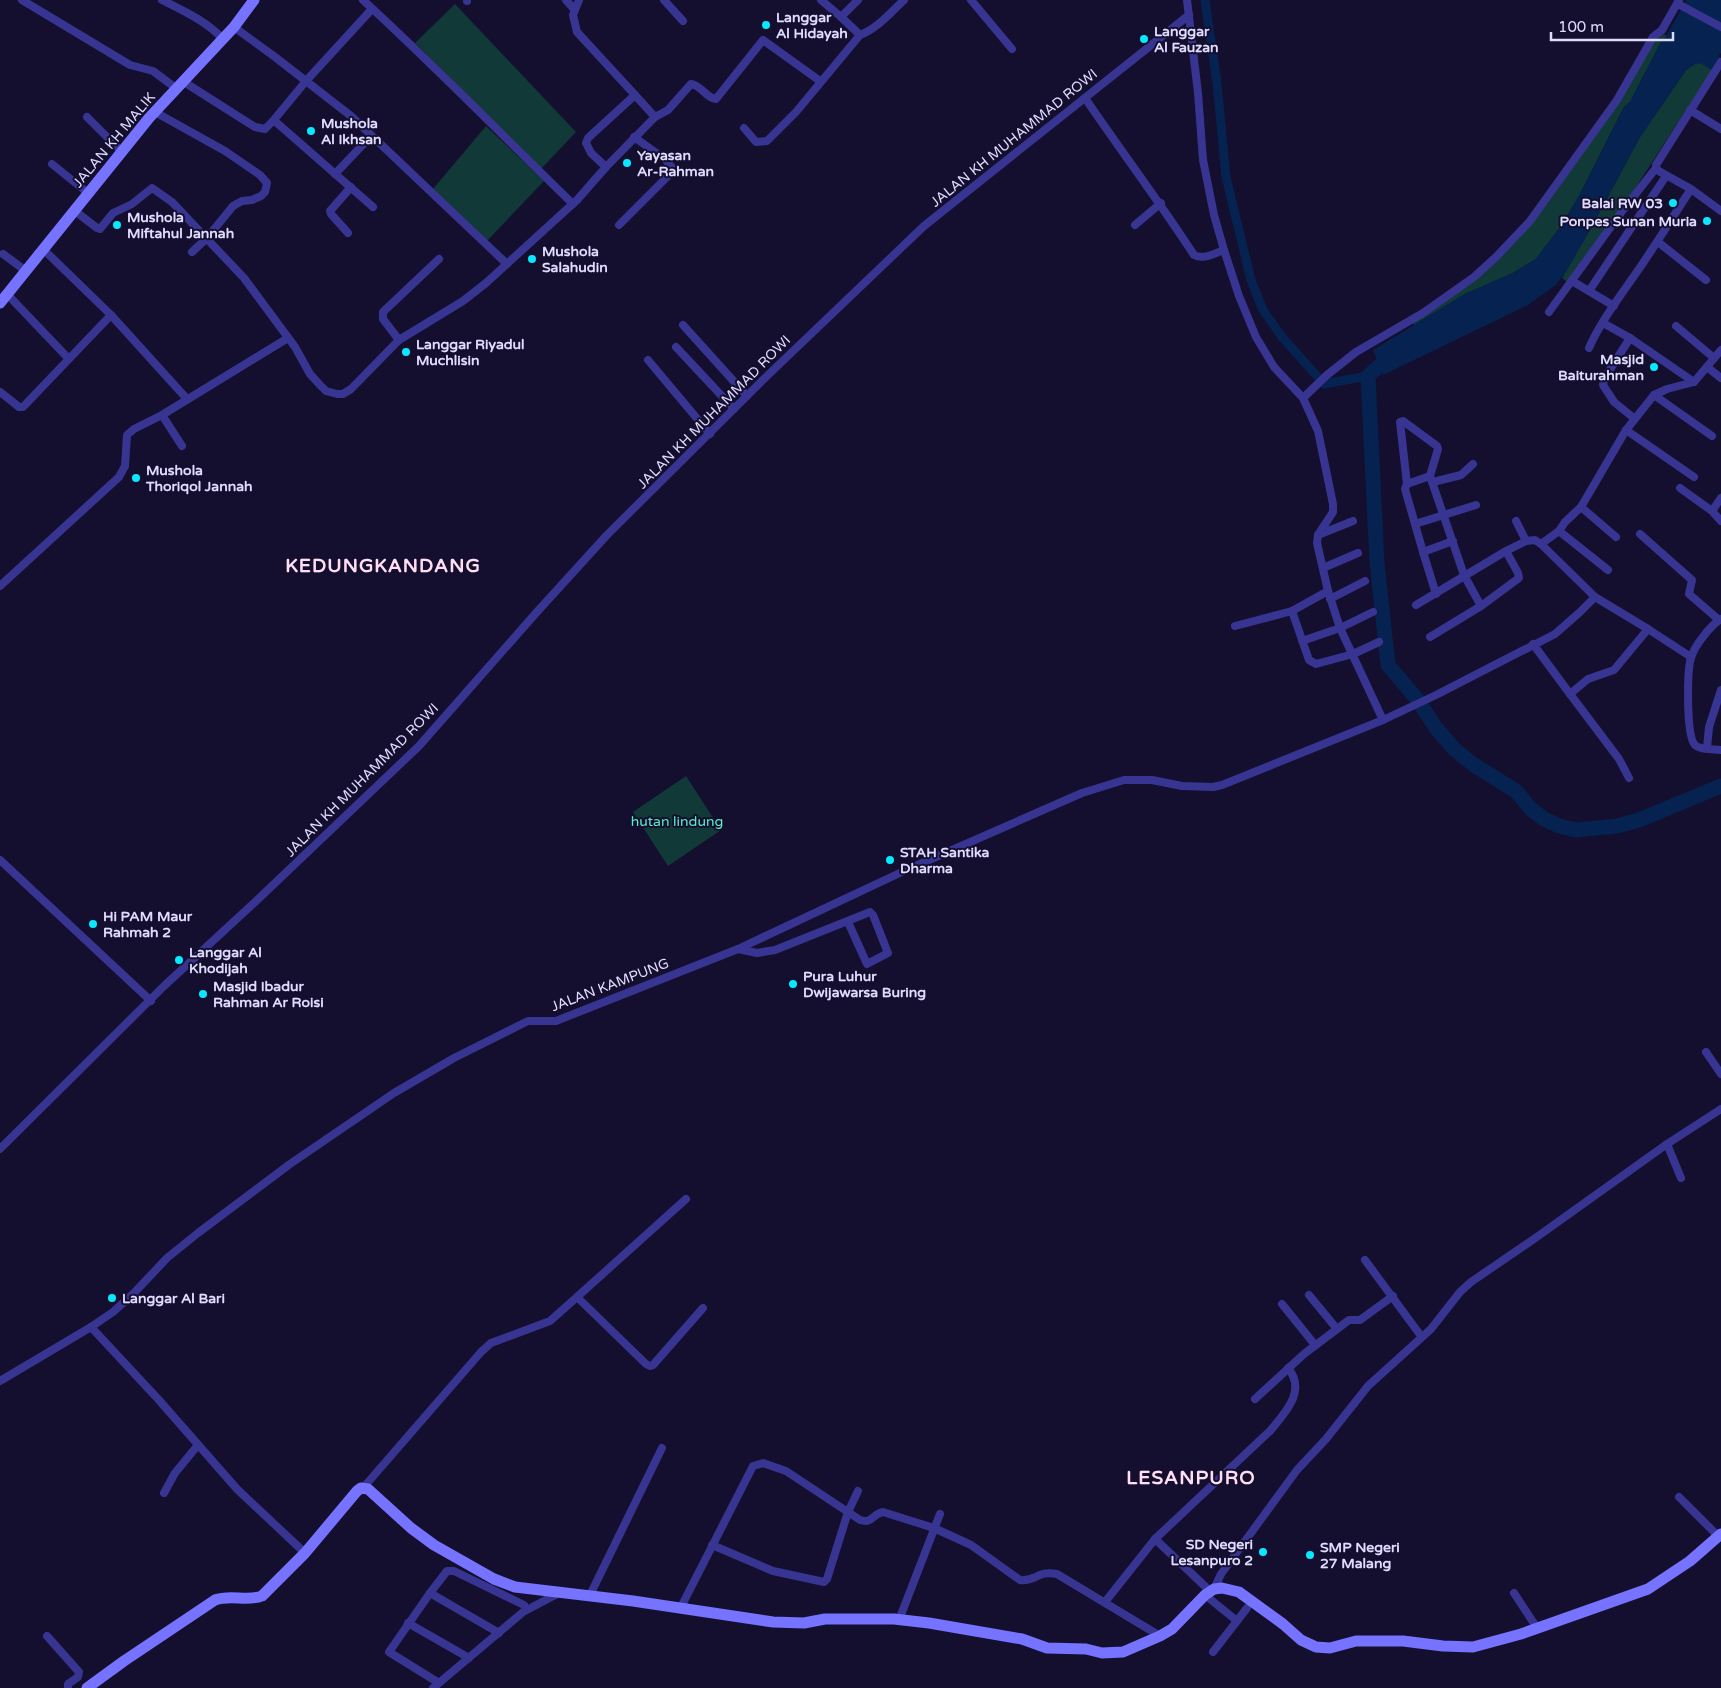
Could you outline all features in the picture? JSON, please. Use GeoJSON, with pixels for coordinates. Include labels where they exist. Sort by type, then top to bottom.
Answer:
{"type":"FeatureCollection","features":[{"type":"Feature","properties":{"kind":"street"},"geometry":{"type":"LineString","coordinates":[[22,0],[130,65],[153,71],[255,127],[265,129],[372,9]]}},
{"type":"Feature","properties":{"kind":"street"},"geometry":{"type":"LineString","coordinates":[[162,0],[188,12],[223,39]]}},
{"type":"Feature","properties":{"kind":"street"},"geometry":{"type":"LineString","coordinates":[[363,0],[573,204]]}},
{"type":"Feature","properties":{"kind":"street"},"geometry":{"type":"LineString","coordinates":[[566,0],[574,9]]}},
{"type":"Feature","properties":{"kind":"street"},"geometry":{"type":"LineString","coordinates":[[579,0],[573,15],[577,32],[655,117]]}},
{"type":"Feature","properties":{"kind":"street"},"geometry":{"type":"LineString","coordinates":[[664,0],[683,21]]}},
{"type":"Feature","properties":{"kind":"street"},"geometry":{"type":"LineString","coordinates":[[821,0],[860,35]]}},
{"type":"Feature","properties":{"kind":"street"},"geometry":{"type":"LineString","coordinates":[[841,17],[858,0]]}},
{"type":"Feature","properties":{"kind":"street"},"geometry":{"type":"LineString","coordinates":[[744,128],[756,142],[767,141],[796,112],[860,35],[877,25],[904,0]]}},
{"type":"Feature","properties":{"kind":"street"},"geometry":{"type":"LineString","coordinates":[[971,0],[1012,49]]}},
{"type":"Feature","properties":{"kind":"street"},"geometry":{"type":"LineString","coordinates":[[1179,0],[1188,8],[1198,93],[1203,160],[1214,215],[1239,296],[1256,337],[1274,367],[1303,398],[1318,431],[1333,512],[1318,535],[1317,543],[1329,595],[1340,628],[1383,720],[1555,634],[1595,597]]}},
{"type":"Feature","properties":{"kind":"street","name":"JALAN KH MALIK"},"geometry":{"type":"LineString","coordinates":[[0,303],[155,112],[234,27],[249,2]]}},
{"type":"Feature","properties":{"kind":"street"},"geometry":{"type":"LineString","coordinates":[[1303,398],[1327,375],[1356,352],[1423,313],[1474,277],[1496,257],[1523,228],[1617,100],[1653,37],[1662,30],[1680,3],[1721,27]]}},
{"type":"Feature","properties":{"kind":"street","name":"JALAN KH MUHAMMAD ROWI"},"geometry":{"type":"LineString","coordinates":[[0,1150],[151,1001],[419,746],[607,535],[747,396],[924,226],[1085,98],[1188,8]]}},
{"type":"Feature","properties":{"kind":"street"},"geometry":{"type":"LineString","coordinates":[[234,27],[276,56],[351,116],[506,264]]}},
{"type":"Feature","properties":{"kind":"street"},"geometry":{"type":"LineString","coordinates":[[75,211],[100,229],[113,213],[132,204],[152,188],[172,202],[244,278],[288,338],[310,374],[326,390],[343,394],[352,388],[400,340],[463,301],[506,264],[573,204],[634,137],[655,117],[668,110],[691,84],[695,84],[712,99],[717,98],[763,40],[820,81]]}},
{"type":"Feature","properties":{"kind":"street"},"geometry":{"type":"LineString","coordinates":[[1549,312],[1632,197],[1656,168],[1690,110],[1717,72],[1721,62]]}},
{"type":"Feature","properties":{"kind":"street"},"geometry":{"type":"LineString","coordinates":[[606,167],[591,153],[586,143],[588,138],[635,96]]}},
{"type":"Feature","properties":{"kind":"street"},"geometry":{"type":"LineString","coordinates":[[1085,98],[1128,162],[1161,203],[1194,255],[1204,257],[1224,250]]}},
{"type":"Feature","properties":{"kind":"street"},"geometry":{"type":"LineString","coordinates":[[1690,110],[1721,129]]}},
{"type":"Feature","properties":{"kind":"street"},"geometry":{"type":"LineString","coordinates":[[155,112],[225,151],[260,175],[267,184],[266,192],[261,196],[252,200],[242,201],[233,206],[207,238],[192,252]]}},
{"type":"Feature","properties":{"kind":"street"},"geometry":{"type":"LineString","coordinates":[[87,117],[122,152]]}},
{"type":"Feature","properties":{"kind":"street"},"geometry":{"type":"LineString","coordinates":[[273,121],[373,207]]}},
{"type":"Feature","properties":{"kind":"street"},"geometry":{"type":"LineString","coordinates":[[335,174],[371,136]]}},
{"type":"Feature","properties":{"kind":"street"},"geometry":{"type":"LineString","coordinates":[[619,225],[672,172],[673,168],[666,160],[634,137]]}},
{"type":"Feature","properties":{"kind":"street"},"geometry":{"type":"LineString","coordinates":[[52,164],[88,194]]}},
{"type":"Feature","properties":{"kind":"street"},"geometry":{"type":"LineString","coordinates":[[1656,168],[1721,211]]}},
{"type":"Feature","properties":{"kind":"street"},"geometry":{"type":"LineString","coordinates":[[1589,291],[1666,176]]}},
{"type":"Feature","properties":{"kind":"street"},"geometry":{"type":"LineString","coordinates":[[348,233],[330,211],[351,188]]}},
{"type":"Feature","properties":{"kind":"street"},"geometry":{"type":"LineString","coordinates":[[1589,348],[1603,323],[1658,242],[1690,189]]}},
{"type":"Feature","properties":{"kind":"street"},"geometry":{"type":"LineString","coordinates":[[1135,225],[1161,203]]}},
{"type":"Feature","properties":{"kind":"street"},"geometry":{"type":"LineString","coordinates":[[1658,242],[1706,280]]}},
{"type":"Feature","properties":{"kind":"street"},"geometry":{"type":"LineString","coordinates":[[43,248],[110,315],[187,399]]}},
{"type":"Feature","properties":{"kind":"street"},"geometry":{"type":"LineString","coordinates":[[2,254],[26,271]]}},
{"type":"Feature","properties":{"kind":"street"},"geometry":{"type":"LineString","coordinates":[[400,340],[383,319],[383,312],[439,259]]}},
{"type":"Feature","properties":{"kind":"street"},"geometry":{"type":"LineString","coordinates":[[1572,281],[1614,306]]}},
{"type":"Feature","properties":{"kind":"street"},"geometry":{"type":"LineString","coordinates":[[8,294],[68,358]]}},
{"type":"Feature","properties":{"kind":"street"},"geometry":{"type":"LineString","coordinates":[[0,392],[18,407],[23,407],[110,315]]}},
{"type":"Feature","properties":{"kind":"street"},"geometry":{"type":"LineString","coordinates":[[1603,323],[1630,338],[1694,382]]}},
{"type":"Feature","properties":{"kind":"street"},"geometry":{"type":"LineString","coordinates":[[682,325],[747,396]]}},
{"type":"Feature","properties":{"kind":"street"},"geometry":{"type":"LineString","coordinates":[[1676,326],[1714,358]]}},
{"type":"Feature","properties":{"kind":"street"},"geometry":{"type":"LineString","coordinates":[[0,586],[119,477],[125,466],[128,435],[134,429],[162,415],[288,338]]}},
{"type":"Feature","properties":{"kind":"street"},"geometry":{"type":"LineString","coordinates":[[1630,338],[1604,379],[1603,384],[1614,402],[1635,419]]}},
{"type":"Feature","properties":{"kind":"street"},"geometry":{"type":"LineString","coordinates":[[676,347],[734,409]]}},
{"type":"Feature","properties":{"kind":"street"},"geometry":{"type":"LineString","coordinates":[[1541,544],[1559,531],[1565,522],[1581,507],[1626,430],[1654,395],[1667,389],[1694,382],[1721,350]]}},
{"type":"Feature","properties":{"kind":"street"},"geometry":{"type":"LineString","coordinates":[[648,360],[710,434]]}},
{"type":"Feature","properties":{"kind":"street"},"geometry":{"type":"LineString","coordinates":[[1707,367],[1721,378]]}},
{"type":"Feature","properties":{"kind":"street"},"geometry":{"type":"LineString","coordinates":[[1654,395],[1712,436]]}},
{"type":"Feature","properties":{"kind":"street"},"geometry":{"type":"LineString","coordinates":[[162,415],[182,446]]}},
{"type":"Feature","properties":{"kind":"street"},"geometry":{"type":"LineString","coordinates":[[1436,594],[1406,493],[1407,484],[1401,421],[1406,422],[1438,446],[1432,479],[1464,574],[1481,606]]}},
{"type":"Feature","properties":{"kind":"street"},"geometry":{"type":"LineString","coordinates":[[1626,430],[1694,477]]}},
{"type":"Feature","properties":{"kind":"street"},"geometry":{"type":"LineString","coordinates":[[1407,484],[1461,475],[1473,464]]}},
{"type":"Feature","properties":{"kind":"street"},"geometry":{"type":"LineString","coordinates":[[1680,488],[1712,511],[1721,521]]}},
{"type":"Feature","properties":{"kind":"street"},"geometry":{"type":"LineString","coordinates":[[1712,511],[1721,498]]}},
{"type":"Feature","properties":{"kind":"street"},"geometry":{"type":"LineString","coordinates":[[1415,524],[1476,505]]}},
{"type":"Feature","properties":{"kind":"street"},"geometry":{"type":"LineString","coordinates":[[1581,507],[1616,536]]}},
{"type":"Feature","properties":{"kind":"street"},"geometry":{"type":"LineString","coordinates":[[1318,535],[1353,521]]}},
{"type":"Feature","properties":{"kind":"street"},"geometry":{"type":"LineString","coordinates":[[1516,521],[1526,541]]}},
{"type":"Feature","properties":{"kind":"street"},"geometry":{"type":"LineString","coordinates":[[1559,531],[1608,570]]}},
{"type":"Feature","properties":{"kind":"street"},"geometry":{"type":"LineString","coordinates":[[1640,534],[1692,580],[1689,594],[1720,620],[1706,632],[1691,657],[1689,720],[1691,738],[1695,745],[1700,748],[1721,750]]}},
{"type":"Feature","properties":{"kind":"street"},"geometry":{"type":"LineString","coordinates":[[1416,605],[1436,594],[1464,574],[1506,551],[1526,541],[1535,540],[1595,597],[1691,657]]}},
{"type":"Feature","properties":{"kind":"street"},"geometry":{"type":"LineString","coordinates":[[1422,552],[1453,541]]}},
{"type":"Feature","properties":{"kind":"street"},"geometry":{"type":"LineString","coordinates":[[1430,637],[1481,606],[1519,577],[1506,551]]}},
{"type":"Feature","properties":{"kind":"street"},"geometry":{"type":"LineString","coordinates":[[1323,568],[1358,553]]}},
{"type":"Feature","properties":{"kind":"street"},"geometry":{"type":"LineString","coordinates":[[1235,626],[1292,611],[1365,581]]}},
{"type":"Feature","properties":{"kind":"street"},"geometry":{"type":"LineString","coordinates":[[1292,611],[1302,642],[1312,663],[1316,664],[1353,654],[1379,642]]}},
{"type":"Feature","properties":{"kind":"street"},"geometry":{"type":"LineString","coordinates":[[1302,642],[1340,628],[1373,612]]}},
{"type":"Feature","properties":{"kind":"street"},"geometry":{"type":"LineString","coordinates":[[1570,694],[1588,679],[1614,670],[1648,629]]}},
{"type":"Feature","properties":{"kind":"street"},"geometry":{"type":"LineString","coordinates":[[1533,644],[1619,759],[1630,778]]}},
{"type":"Feature","properties":{"kind":"street"},"geometry":{"type":"LineString","coordinates":[[1707,748],[1709,727],[1721,690]]}},
{"type":"Feature","properties":{"kind":"street","name":"JALAN KAMPUNG"},"geometry":{"type":"LineString","coordinates":[[0,1381],[112,1312],[181,1246],[308,1152],[394,1093],[454,1058],[528,1021],[556,1021],[738,949],[904,871],[1082,793],[1124,780],[1152,780],[1182,786],[1222,786],[1383,720]]}},
{"type":"Feature","properties":{"kind":"street"},"geometry":{"type":"LineString","coordinates":[[0,860],[151,1001]]}},
{"type":"Feature","properties":{"kind":"street"},"geometry":{"type":"LineString","coordinates":[[738,949],[757,953],[776,950],[870,912],[888,953],[867,964],[848,922]]}},
{"type":"Feature","properties":{"kind":"street"},"geometry":{"type":"LineString","coordinates":[[1706,1052],[1721,1074]]}},
{"type":"Feature","properties":{"kind":"street"},"geometry":{"type":"LineString","coordinates":[[363,1488],[368,1489],[411,1528],[434,1545],[508,1585],[790,1624],[825,1619],[899,1620],[946,1625],[1022,1639],[1047,1648],[1086,1649],[1102,1653],[1123,1652],[1160,1636],[1176,1626],[1210,1591],[1297,1470],[1326,1439],[1368,1386],[1421,1336],[1431,1329],[1460,1292],[1471,1282],[1534,1240],[1667,1144],[1721,1109]]}},
{"type":"Feature","properties":{"kind":"street"},"geometry":{"type":"LineString","coordinates":[[1667,1144],[1681,1178]]}},
{"type":"Feature","properties":{"kind":"street"},"geometry":{"type":"LineString","coordinates":[[87,1688],[215,1600],[227,1597],[255,1599],[262,1596],[305,1552],[357,1491],[363,1488],[480,1352],[491,1343],[550,1321],[686,1199]]}},
{"type":"Feature","properties":{"kind":"street"},"geometry":{"type":"LineString","coordinates":[[1365,1260],[1421,1336]]}},
{"type":"Feature","properties":{"kind":"street"},"geometry":{"type":"LineString","coordinates":[[1309,1295],[1337,1329]]}},
{"type":"Feature","properties":{"kind":"street"},"geometry":{"type":"LineString","coordinates":[[1255,1399],[1315,1345],[1349,1320],[1357,1321],[1363,1318],[1393,1296]]}},
{"type":"Feature","properties":{"kind":"street"},"geometry":{"type":"LineString","coordinates":[[577,1297],[650,1366],[653,1365],[703,1308]]}},
{"type":"Feature","properties":{"kind":"street"},"geometry":{"type":"LineString","coordinates":[[1282,1304],[1315,1345]]}},
{"type":"Feature","properties":{"kind":"street"},"geometry":{"type":"LineString","coordinates":[[90,1327],[236,1489],[305,1552]]}},
{"type":"Feature","properties":{"kind":"street"},"geometry":{"type":"LineString","coordinates":[[1105,1602],[1155,1539],[1270,1431],[1286,1413],[1295,1392],[1296,1382],[1288,1368]]}},
{"type":"Feature","properties":{"kind":"street"},"geometry":{"type":"LineString","coordinates":[[164,1492],[175,1474],[198,1445]]}},
{"type":"Feature","properties":{"kind":"street"},"geometry":{"type":"LineString","coordinates":[[590,1596],[662,1448]]}},
{"type":"Feature","properties":{"kind":"street"},"geometry":{"type":"LineString","coordinates":[[680,1609],[753,1466],[758,1464],[770,1465],[786,1471],[860,1520],[870,1521],[878,1513],[883,1512],[934,1528],[971,1545],[1020,1580],[1033,1579],[1042,1573],[1057,1574],[1160,1636]]}},
{"type":"Feature","properties":{"kind":"street"},"geometry":{"type":"LineString","coordinates":[[712,1545],[773,1571],[824,1582],[829,1573],[848,1512],[858,1491]]}},
{"type":"Feature","properties":{"kind":"street"},"geometry":{"type":"LineString","coordinates":[[1210,1591],[1228,1588],[1239,1592],[1283,1624],[1301,1640],[1316,1647],[1330,1648],[1367,1640],[1473,1647],[1537,1628],[1648,1589],[1690,1562],[1720,1535],[1679,1498]]}},
{"type":"Feature","properties":{"kind":"street"},"geometry":{"type":"LineString","coordinates":[[899,1620],[940,1514]]}},
{"type":"Feature","properties":{"kind":"street"},"geometry":{"type":"LineString","coordinates":[[1155,1539],[1210,1591],[1237,1621]]}},
{"type":"Feature","properties":{"kind":"street"},"geometry":{"type":"LineString","coordinates":[[523,1608],[452,1571],[447,1572],[408,1623],[389,1653],[436,1686],[498,1633],[523,1608],[561,1592]]}},
{"type":"Feature","properties":{"kind":"street"},"geometry":{"type":"LineString","coordinates":[[523,1608],[526,1588]]}},
{"type":"Feature","properties":{"kind":"street"},"geometry":{"type":"LineString","coordinates":[[430,1593],[498,1633]]}},
{"type":"Feature","properties":{"kind":"street"},"geometry":{"type":"LineString","coordinates":[[1514,1593],[1537,1628]]}},
{"type":"Feature","properties":{"kind":"street"},"geometry":{"type":"LineString","coordinates":[[1213,1652],[1246,1608]]}},
{"type":"Feature","properties":{"kind":"street"},"geometry":{"type":"LineString","coordinates":[[408,1623],[469,1658]]}},
{"type":"Feature","properties":{"kind":"street"},"geometry":{"type":"LineString","coordinates":[[47,1636],[79,1672],[78,1677],[68,1684],[68,1688]]}},
{"type":"Feature","properties":{"kind":"green space"},"geometry":{"type":"Polygon","coordinates":[[[455,4],[576,132],[541,169],[415,43],[455,4]]]}},
{"type":"Feature","properties":{"kind":"green space"},"geometry":{"type":"Polygon","coordinates":[[[1664,34],[1667,36],[1661,42],[1630,102],[1624,107],[1579,196],[1561,226],[1536,259],[1513,273],[1465,294],[1414,325],[1412,322],[1520,237],[1654,39],[1664,34]]]}},
{"type":"Feature","properties":{"kind":"green space"},"geometry":{"type":"Polygon","coordinates":[[[1700,62],[1712,70],[1570,284],[1562,278],[1640,137],[1686,70],[1700,62]]]}},
{"type":"Feature","properties":{"kind":"green space"},"geometry":{"type":"Polygon","coordinates":[[[486,126],[544,181],[486,242],[433,189],[486,126]]]}},
{"type":"Feature","properties":{"kind":"green space","name":"hutan lindung"},"geometry":{"type":"Polygon","coordinates":[[[686,776],[721,830],[668,866],[633,812],[686,776]]]}},
{"type":"Feature","properties":{"kind":"water"},"geometry":{"type":"Polygon","coordinates":[[[1686,0],[1721,0],[1721,25],[1684,5],[1686,0]]]}},
{"type":"Feature","properties":{"kind":"water"},"geometry":{"type":"Polygon","coordinates":[[[1682,8],[1721,29],[1720,58],[1712,70],[1699,64],[1686,70],[1640,137],[1592,226],[1567,270],[1556,285],[1528,305],[1383,375],[1373,350],[1465,294],[1513,273],[1536,259],[1561,226],[1579,196],[1624,107],[1630,102],[1661,42],[1664,40],[1682,8]]]}},
{"type":"Feature","properties":{"kind":"waterway"},"geometry":{"type":"LineString","coordinates":[[1205,0],[1217,83],[1226,177],[1251,280],[1263,310],[1282,337],[1324,384],[1368,376]]}},
{"type":"Feature","properties":{"kind":"waterway"},"geometry":{"type":"LineString","coordinates":[[1394,353],[1368,376],[1377,563],[1388,665],[1417,699],[1436,728],[1454,749],[1474,765],[1516,791],[1531,809],[1544,819],[1559,826],[1576,830],[1617,826],[1639,820],[1721,786]]}},
{"type":"Feature","properties":{"kind":"place","name":"Langgar Al Hidayah"},"geometry":{"type":"Point","coordinates":[766,25]}},
{"type":"Feature","properties":{"kind":"place","name":"Langgar Al Fauzan"},"geometry":{"type":"Point","coordinates":[1144,39]}},
{"type":"Feature","properties":{"kind":"place","name":"Mushola Al Ikhsan"},"geometry":{"type":"Point","coordinates":[311,131]}},
{"type":"Feature","properties":{"kind":"place","name":"Yayasan Ar-Rahman"},"geometry":{"type":"Point","coordinates":[627,163]}},
{"type":"Feature","properties":{"kind":"place","name":"Balai RW 03"},"geometry":{"type":"Point","coordinates":[1673,203]}},
{"type":"Feature","properties":{"kind":"place","name":"Ponpes Sunan Muria"},"geometry":{"type":"Point","coordinates":[1707,221]}},
{"type":"Feature","properties":{"kind":"place","name":"Mushola Miftahul Jannah"},"geometry":{"type":"Point","coordinates":[117,225]}},
{"type":"Feature","properties":{"kind":"place","name":"Mushola Salahudin"},"geometry":{"type":"Point","coordinates":[532,259]}},
{"type":"Feature","properties":{"kind":"place","name":"Langgar Riyadul Muchlisin"},"geometry":{"type":"Point","coordinates":[406,352]}},
{"type":"Feature","properties":{"kind":"place","name":"Masjid Baiturahman"},"geometry":{"type":"Point","coordinates":[1654,367]}},
{"type":"Feature","properties":{"kind":"place","name":"Mushola Thoriqol Jannah"},"geometry":{"type":"Point","coordinates":[136,478]}},
{"type":"Feature","properties":{"kind":"place","name":"STAH Santika Dharma"},"geometry":{"type":"Point","coordinates":[890,860]}},
{"type":"Feature","properties":{"kind":"place","name":"Hi PAM Maur Rahmah 2"},"geometry":{"type":"Point","coordinates":[93,924]}},
{"type":"Feature","properties":{"kind":"place","name":"Langgar Al Khodijah"},"geometry":{"type":"Point","coordinates":[179,960]}},
{"type":"Feature","properties":{"kind":"place","name":"Pura Luhur Dwijawarsa Buring"},"geometry":{"type":"Point","coordinates":[793,984]}},
{"type":"Feature","properties":{"kind":"place","name":"Masjid Ibadur Rahman Ar Roisi"},"geometry":{"type":"Point","coordinates":[203,994]}},
{"type":"Feature","properties":{"kind":"place","name":"Langgar Al Bari"},"geometry":{"type":"Point","coordinates":[112,1298]}},
{"type":"Feature","properties":{"kind":"place","name":"SD Negeri Lesanpuro 2"},"geometry":{"type":"Point","coordinates":[1263,1552]}},
{"type":"Feature","properties":{"kind":"place","name":"SMP Negeri 27 Malang"},"geometry":{"type":"Point","coordinates":[1310,1555]}},
{"type":"Feature","properties":{"kind":"district","name":"KEDUNGKANDANG"},"geometry":{"type":"Point","coordinates":[383,566]}},
{"type":"Feature","properties":{"kind":"district","name":"LESANPURO"},"geometry":{"type":"Point","coordinates":[1191,1478]}}]}
